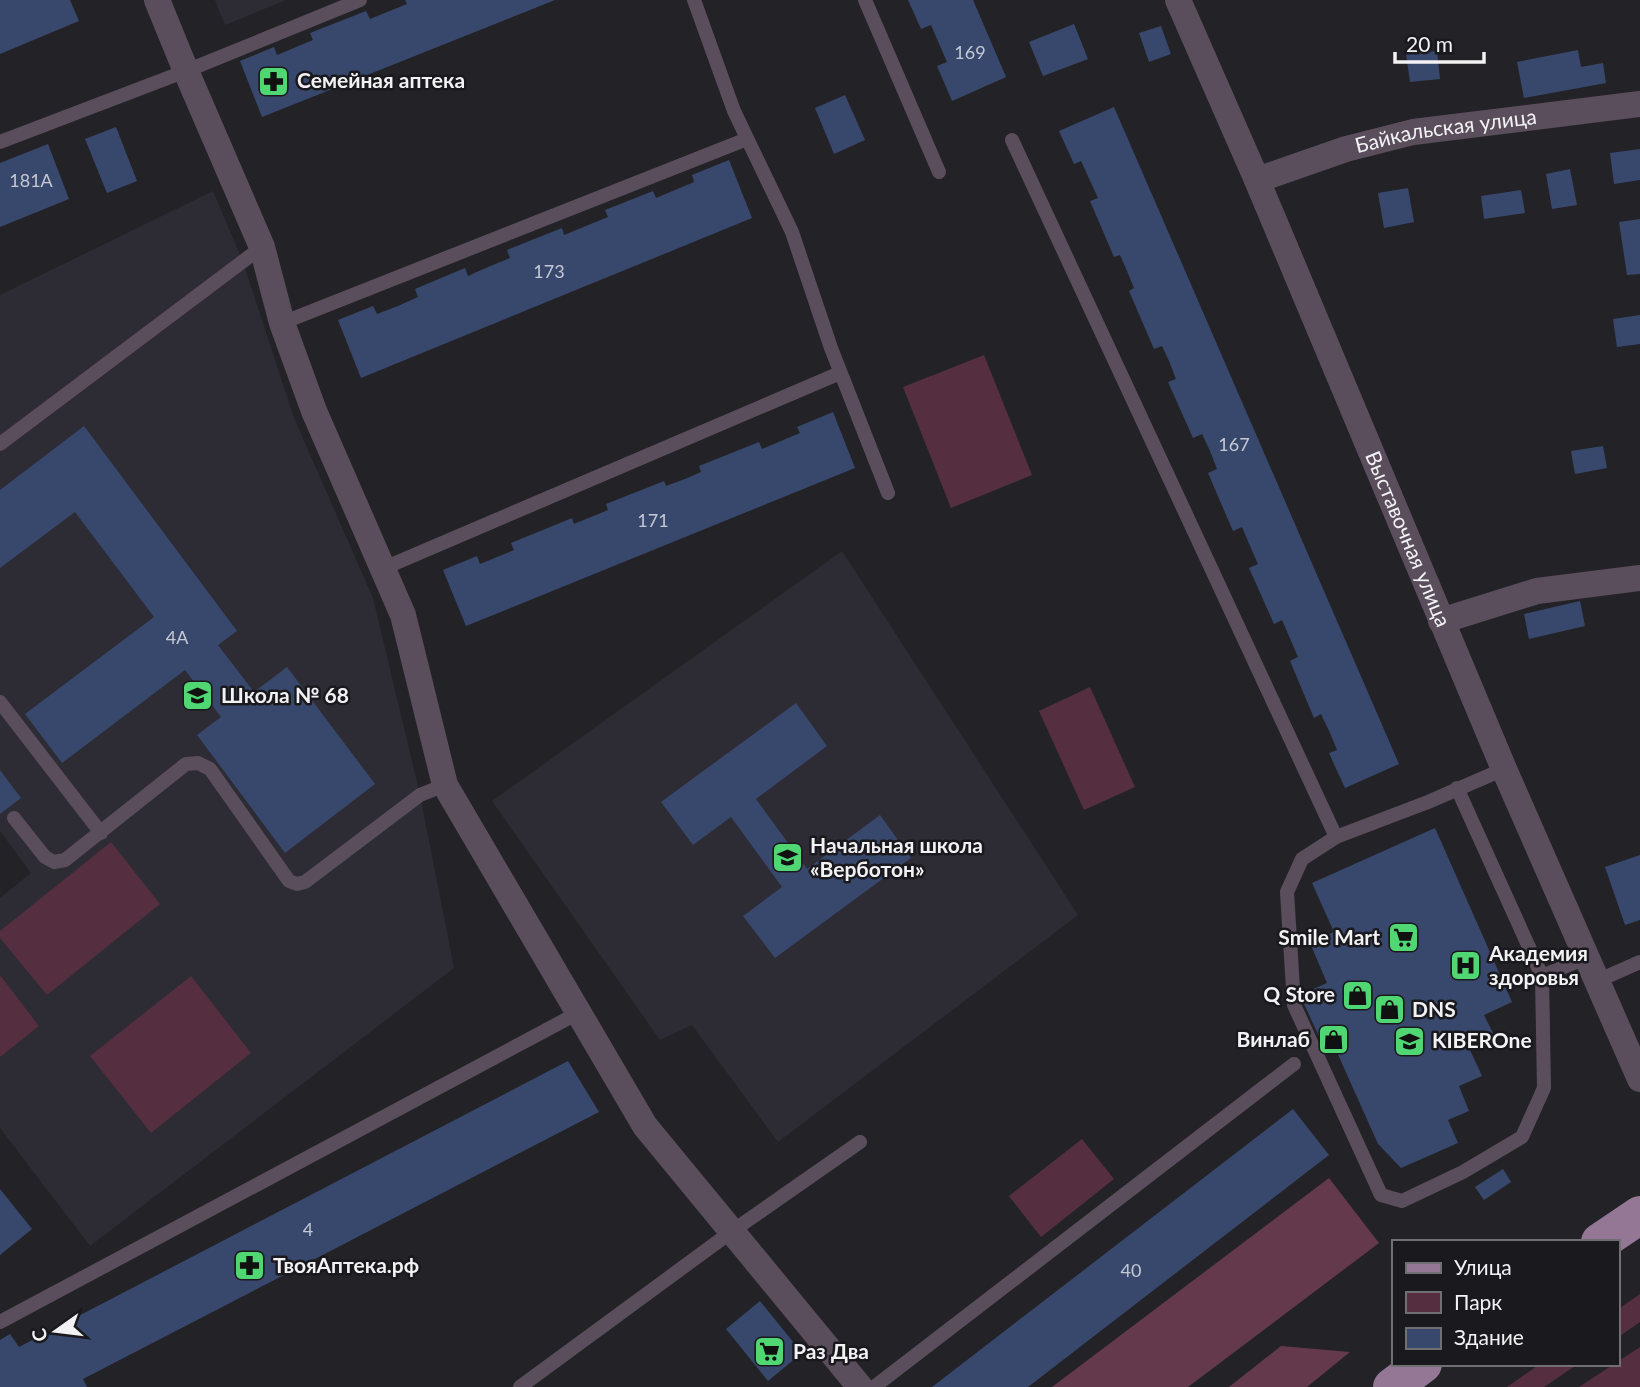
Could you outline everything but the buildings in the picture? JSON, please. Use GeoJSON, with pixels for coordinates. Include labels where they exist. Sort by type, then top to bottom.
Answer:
{"type":"FeatureCollection","features":[{"type":"Feature","properties":{"kind":"main road"},"geometry":{"type":"LineString","coordinates":[[1603,1240],[1640,1215]]}},
{"type":"Feature","properties":{"kind":"main road"},"geometry":{"type":"LineString","coordinates":[[1392,1387],[1420,1366]]}},
{"type":"Feature","properties":{"kind":"street"},"geometry":{"type":"LineString","coordinates":[[157,0],[262,247],[282,323],[314,411],[403,615],[445,785],[645,1126],[860,1387]]}},
{"type":"Feature","properties":{"kind":"street","name":"Выставочная улица"},"geometry":{"type":"LineString","coordinates":[[1178,0],[1257,180],[1504,769],[1640,1079]]}},
{"type":"Feature","properties":{"kind":"street","name":"Байкальская улица"},"geometry":{"type":"LineString","coordinates":[[1257,180],[1346,149],[1413,132],[1640,104]]}},
{"type":"Feature","properties":{"kind":"street"},"geometry":{"type":"LineString","coordinates":[[1441,621],[1537,592],[1640,578]]}},
{"type":"Feature","properties":{"kind":"lane"},"geometry":{"type":"LineString","coordinates":[[0,142],[186,71],[360,0]]}},
{"type":"Feature","properties":{"kind":"lane"},"geometry":{"type":"LineString","coordinates":[[694,0],[734,111],[792,232],[840,373],[888,493]]}},
{"type":"Feature","properties":{"kind":"lane"},"geometry":{"type":"LineString","coordinates":[[865,0],[939,172]]}},
{"type":"Feature","properties":{"kind":"lane"},"geometry":{"type":"LineString","coordinates":[[282,323],[747,139]]}},
{"type":"Feature","properties":{"kind":"lane"},"geometry":{"type":"LineString","coordinates":[[1012,140],[1336,837]]}},
{"type":"Feature","properties":{"kind":"lane"},"geometry":{"type":"LineString","coordinates":[[0,444],[262,247]]}},
{"type":"Feature","properties":{"kind":"lane"},"geometry":{"type":"LineString","coordinates":[[384,568],[840,373]]}},
{"type":"Feature","properties":{"kind":"lane"},"geometry":{"type":"LineString","coordinates":[[0,702],[101,833]]}},
{"type":"Feature","properties":{"kind":"lane"},"geometry":{"type":"LineString","coordinates":[[14,818],[45,857],[54,862],[65,860],[186,764],[198,762],[210,769],[289,881],[297,884],[305,882],[420,795],[445,785]]}},
{"type":"Feature","properties":{"kind":"lane"},"geometry":{"type":"LineString","coordinates":[[1457,788],[1542,976],[1544,1088],[1521,1137],[1463,1172],[1402,1201],[1381,1195],[1294,1005],[1287,892],[1302,859],[1336,837],[1428,802],[1457,788],[1504,769]]}},
{"type":"Feature","properties":{"kind":"lane"},"geometry":{"type":"LineString","coordinates":[[1542,976],[1640,962]]}},
{"type":"Feature","properties":{"kind":"lane"},"geometry":{"type":"LineString","coordinates":[[0,1322],[578,1013]]}},
{"type":"Feature","properties":{"kind":"lane"},"geometry":{"type":"LineString","coordinates":[[874,1387],[1294,1064]]}},
{"type":"Feature","properties":{"kind":"lane"},"geometry":{"type":"LineString","coordinates":[[520,1387],[731,1231],[860,1142]]}},
{"type":"Feature","properties":{"kind":"shaded area"},"geometry":{"type":"Polygon","coordinates":[[[215,0],[286,0],[225,25],[215,0]]]}},
{"type":"Feature","properties":{"kind":"shaded area","name":"Школа № 68"},"geometry":{"type":"Polygon","coordinates":[[[213,191],[243,262],[294,418],[373,598],[420,795],[454,968],[90,1246],[0,1128],[0,898],[31,873],[0,831],[0,295],[213,191]]]}},
{"type":"Feature","properties":{"kind":"shaded area","name":"Начальная школа «Верботон»"},"geometry":{"type":"Polygon","coordinates":[[[842,551],[1078,915],[778,1142],[692,1025],[660,1040],[492,801],[842,551]]]}},
{"type":"Feature","properties":{"kind":"shaded area"},"geometry":{"type":"Polygon","coordinates":[[[1329,1178],[1379,1243],[1188,1387],[1052,1387],[1329,1178]]]}},
{"type":"Feature","properties":{"kind":"shaded area"},"geometry":{"type":"Polygon","coordinates":[[[1281,1346],[1350,1352],[1307,1387],[1229,1387],[1281,1346]]]}},
{"type":"Feature","properties":{"kind":"green space"},"geometry":{"type":"Polygon","coordinates":[[[984,355],[1032,475],[951,508],[903,387],[984,355]]]}},
{"type":"Feature","properties":{"kind":"green space"},"geometry":{"type":"Polygon","coordinates":[[[1090,687],[1135,787],[1084,810],[1039,711],[1090,687]]]}},
{"type":"Feature","properties":{"kind":"green space"},"geometry":{"type":"Polygon","coordinates":[[[111,842],[160,904],[47,995],[0,938],[0,931],[111,842]]]}},
{"type":"Feature","properties":{"kind":"green space"},"geometry":{"type":"Polygon","coordinates":[[[0,975],[39,1026],[0,1057],[0,975]]]}},
{"type":"Feature","properties":{"kind":"green space"},"geometry":{"type":"Polygon","coordinates":[[[191,976],[251,1053],[151,1133],[90,1056],[191,976]]]}},
{"type":"Feature","properties":{"kind":"green space"},"geometry":{"type":"Polygon","coordinates":[[[1082,1139],[1114,1179],[1041,1237],[1009,1196],[1082,1139]]]}},
{"type":"Feature","properties":{"kind":"green space"},"geometry":{"type":"Polygon","coordinates":[[[1640,1294],[1640,1322],[1619,1337],[1619,1309],[1640,1294]]]}},
{"type":"Feature","properties":{"kind":"green space"},"geometry":{"type":"Polygon","coordinates":[[[1640,1347],[1640,1387],[1579,1387],[1611,1366],[1619,1366],[1619,1361],[1640,1347]]]}},
{"type":"Feature","properties":{"kind":"green space"},"geometry":{"type":"Polygon","coordinates":[[[1537,1366],[1575,1366],[1544,1387],[1507,1387],[1537,1366]]]}},
{"type":"Feature","properties":{"kind":"place","name":"Семейная аптека"},"geometry":{"type":"Point","coordinates":[274,81]}},
{"type":"Feature","properties":{"kind":"place","name":"Школа № 68"},"geometry":{"type":"Point","coordinates":[198,696]}},
{"type":"Feature","properties":{"kind":"place","name":"Начальная школа «Верботон»"},"geometry":{"type":"Point","coordinates":[787,858]}},
{"type":"Feature","properties":{"kind":"place","name":"Smile Mart"},"geometry":{"type":"Point","coordinates":[1403,938]}},
{"type":"Feature","properties":{"kind":"place","name":"Академия здоровья"},"geometry":{"type":"Point","coordinates":[1466,966]}},
{"type":"Feature","properties":{"kind":"place","name":"Q Store"},"geometry":{"type":"Point","coordinates":[1358,995]}},
{"type":"Feature","properties":{"kind":"place","name":"DNS"},"geometry":{"type":"Point","coordinates":[1389,1010]}},
{"type":"Feature","properties":{"kind":"place","name":"Винлаб"},"geometry":{"type":"Point","coordinates":[1333,1040]}},
{"type":"Feature","properties":{"kind":"place","name":"KIBEROne"},"geometry":{"type":"Point","coordinates":[1409,1041]}},
{"type":"Feature","properties":{"kind":"place","name":"ТвояАптека.рф"},"geometry":{"type":"Point","coordinates":[250,1266]}},
{"type":"Feature","properties":{"kind":"place","name":"Раз Два"},"geometry":{"type":"Point","coordinates":[770,1352]}}]}
